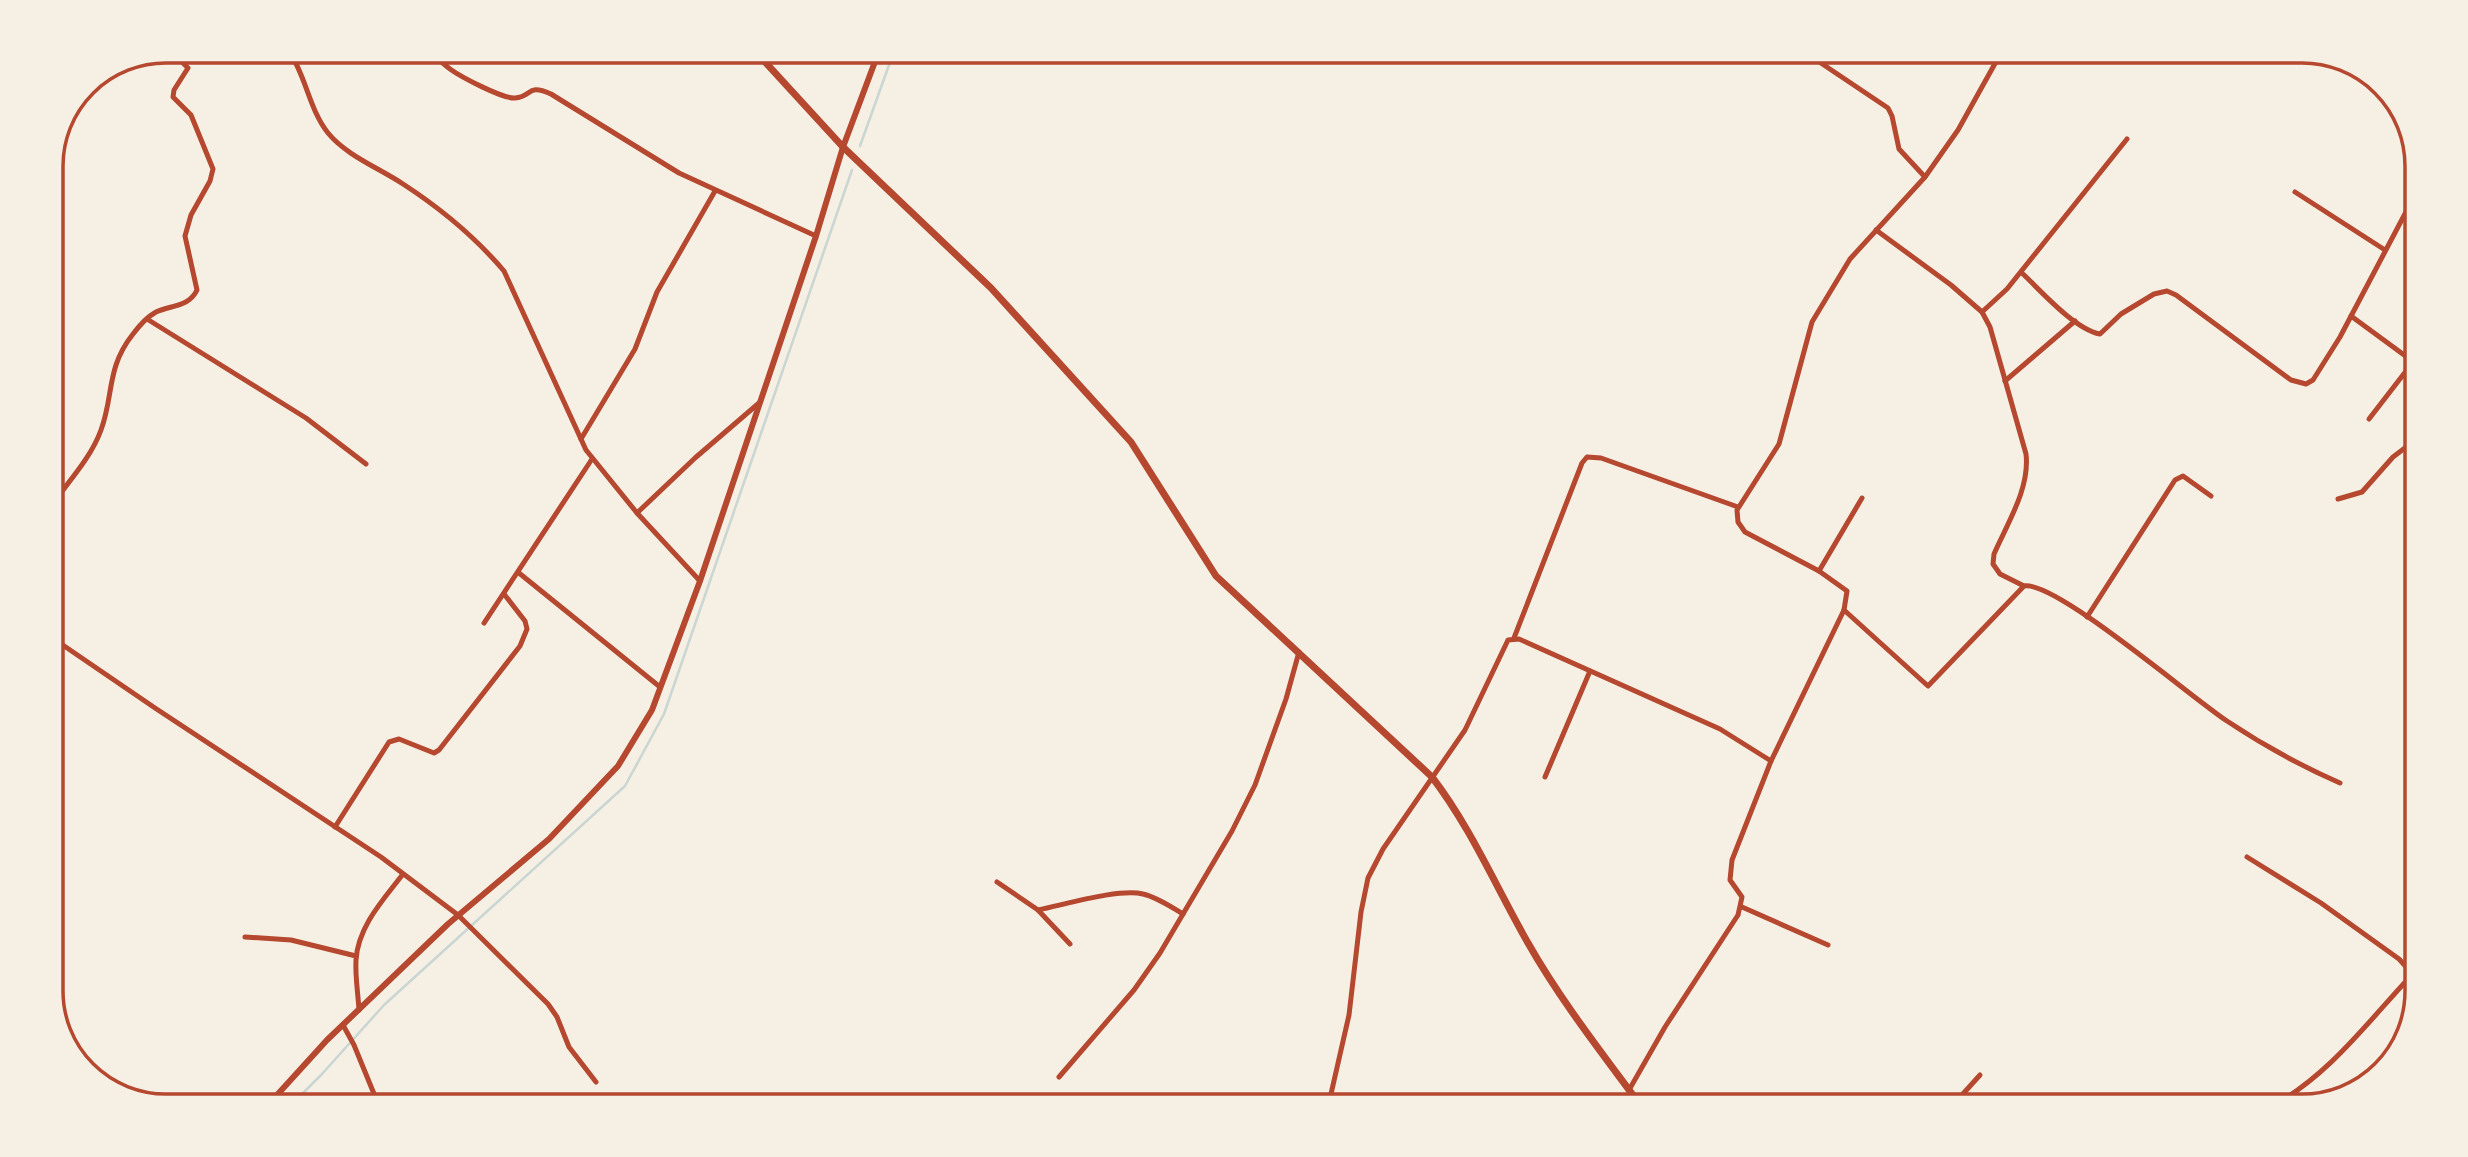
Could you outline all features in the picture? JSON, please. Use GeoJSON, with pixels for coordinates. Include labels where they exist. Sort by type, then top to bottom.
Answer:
{"type":"FeatureCollection","features":[{"type":"Feature","properties":{"kind":"main road"},"geometry":{"type":"LineString","coordinates":[[766,63],[843,147],[991,288],[1131,442],[1216,576],[1432,777],[1454,805],[1529,945],[1574,1015],[1632,1094]]}},
{"type":"Feature","properties":{"kind":"street"},"geometry":{"type":"LineString","coordinates":[[63,489],[96,443],[102,428],[111,376],[120,354],[132,336],[156,312],[188,301],[197,290],[185,236],[191,215],[213,174],[213,169],[191,115],[173,97],[174,90],[188,68],[183,63]]}},
{"type":"Feature","properties":{"kind":"street"},"geometry":{"type":"LineString","coordinates":[[295,63],[319,120],[330,134],[350,151],[404,184],[459,227],[486,250],[504,271],[592,459],[700,581]]}},
{"type":"Feature","properties":{"kind":"street"},"geometry":{"type":"LineString","coordinates":[[443,63],[451,70],[509,97],[522,97],[531,89],[551,94],[679,173],[817,236]]}},
{"type":"Feature","properties":{"kind":"street"},"geometry":{"type":"LineString","coordinates":[[279,1094],[359,1010],[548,839],[618,766],[652,710],[700,581],[817,236],[843,147],[874,63]]}},
{"type":"Feature","properties":{"kind":"street"},"geometry":{"type":"LineString","coordinates":[[1821,63],[1888,108],[1899,149],[1925,177]]}},
{"type":"Feature","properties":{"kind":"street"},"geometry":{"type":"LineString","coordinates":[[1629,1090],[1665,1027],[1742,907],[1742,897],[1730,880],[1730,869],[1771,761],[1844,610],[1847,591],[1819,571],[1745,532],[1738,522],[1738,507],[1779,444],[1812,322],[1850,259],[1925,177],[1958,130],[1995,63]]}},
{"type":"Feature","properties":{"kind":"street"},"geometry":{"type":"LineString","coordinates":[[1982,312],[2007,289],[2127,139]]}},
{"type":"Feature","properties":{"kind":"street"},"geometry":{"type":"LineString","coordinates":[[581,439],[635,349],[657,292],[715,191]]}},
{"type":"Feature","properties":{"kind":"street"},"geometry":{"type":"LineString","coordinates":[[2295,192],[2317,209],[2385,250]]}},
{"type":"Feature","properties":{"kind":"street"},"geometry":{"type":"LineString","coordinates":[[2021,272],[2075,321],[2099,334],[2121,314],[2154,293],[2167,291],[2291,380],[2306,384],[2317,374],[2351,316],[2405,213]]}},
{"type":"Feature","properties":{"kind":"street"},"geometry":{"type":"LineString","coordinates":[[1876,230],[1951,285],[1982,312],[1990,327],[2026,454],[2028,473],[1994,554],[1993,564],[2000,574],[2024,586],[2031,585],[2042,589],[2087,617],[2177,681],[2226,720],[2303,767],[2340,783]]}},
{"type":"Feature","properties":{"kind":"street"},"geometry":{"type":"LineString","coordinates":[[2351,316],[2405,357]]}},
{"type":"Feature","properties":{"kind":"street"},"geometry":{"type":"LineString","coordinates":[[147,320],[306,418],[366,464]]}},
{"type":"Feature","properties":{"kind":"street"},"geometry":{"type":"LineString","coordinates":[[2005,381],[2075,321]]}},
{"type":"Feature","properties":{"kind":"street"},"geometry":{"type":"LineString","coordinates":[[2369,419],[2405,373]]}},
{"type":"Feature","properties":{"kind":"street"},"geometry":{"type":"LineString","coordinates":[[637,513],[759,403]]}},
{"type":"Feature","properties":{"kind":"street"},"geometry":{"type":"LineString","coordinates":[[2338,499],[2362,492],[2393,457],[2405,448]]}},
{"type":"Feature","properties":{"kind":"street"},"geometry":{"type":"LineString","coordinates":[[1331,1094],[1349,1015],[1361,912],[1368,878],[1383,849],[1465,730],[1505,644],[1514,638],[1582,463],[1587,457],[1601,458],[1738,507]]}},
{"type":"Feature","properties":{"kind":"street"},"geometry":{"type":"LineString","coordinates":[[484,623],[592,459]]}},
{"type":"Feature","properties":{"kind":"street"},"geometry":{"type":"LineString","coordinates":[[2087,617],[2175,480],[2183,476],[2211,496]]}},
{"type":"Feature","properties":{"kind":"street"},"geometry":{"type":"LineString","coordinates":[[1819,571],[1862,498]]}},
{"type":"Feature","properties":{"kind":"street"},"geometry":{"type":"LineString","coordinates":[[519,573],[660,687]]}},
{"type":"Feature","properties":{"kind":"street"},"geometry":{"type":"LineString","coordinates":[[1844,610],[1928,686],[2024,586]]}},
{"type":"Feature","properties":{"kind":"street"},"geometry":{"type":"LineString","coordinates":[[335,827],[389,742],[399,739],[434,753],[439,750],[520,646],[527,629],[525,621],[504,594]]}},
{"type":"Feature","properties":{"kind":"street"},"geometry":{"type":"LineString","coordinates":[[1514,638],[1720,729],[1771,761]]}},
{"type":"Feature","properties":{"kind":"street"},"geometry":{"type":"LineString","coordinates":[[63,645],[335,827],[461,918],[548,1004],[557,1017],[569,1047],[596,1082]]}},
{"type":"Feature","properties":{"kind":"street"},"geometry":{"type":"LineString","coordinates":[[1059,1077],[1133,990],[1160,953],[1232,831],[1255,785],[1286,699],[1299,652]]}},
{"type":"Feature","properties":{"kind":"street"},"geometry":{"type":"LineString","coordinates":[[1545,777],[1590,671]]}},
{"type":"Feature","properties":{"kind":"street"},"geometry":{"type":"LineString","coordinates":[[2248,857],[2320,903],[2405,966]]}},
{"type":"Feature","properties":{"kind":"street"},"geometry":{"type":"LineString","coordinates":[[359,1010],[356,957],[360,941],[373,914],[403,874]]}},
{"type":"Feature","properties":{"kind":"street"},"geometry":{"type":"LineString","coordinates":[[998,882],[1038,910],[1070,944]]}},
{"type":"Feature","properties":{"kind":"street"},"geometry":{"type":"LineString","coordinates":[[1038,910],[1110,895],[1136,893],[1151,897],[1183,914]]}},
{"type":"Feature","properties":{"kind":"street"},"geometry":{"type":"LineString","coordinates":[[1742,907],[1828,945]]}},
{"type":"Feature","properties":{"kind":"street"},"geometry":{"type":"LineString","coordinates":[[245,937],[291,940],[356,957]]}},
{"type":"Feature","properties":{"kind":"street"},"geometry":{"type":"LineString","coordinates":[[2294,1094],[2323,1069],[2405,982]]}},
{"type":"Feature","properties":{"kind":"street"},"geometry":{"type":"LineString","coordinates":[[344,1027],[374,1094]]}},
{"type":"Feature","properties":{"kind":"street"},"geometry":{"type":"LineString","coordinates":[[1963,1094],[1980,1075]]}},
{"type":"Feature","properties":{"kind":"waterway"},"geometry":{"type":"LineString","coordinates":[[860,146],[890,63]]}},
{"type":"Feature","properties":{"kind":"waterway"},"geometry":{"type":"LineString","coordinates":[[302,1094],[384,1005],[625,786],[664,714],[852,170]]}}]}
